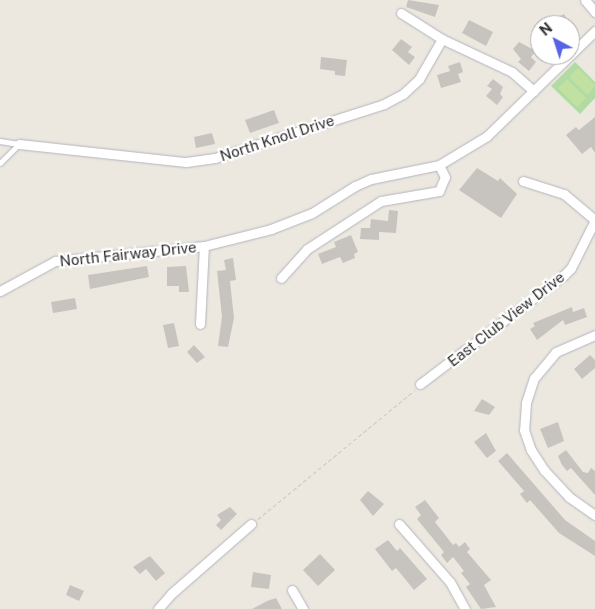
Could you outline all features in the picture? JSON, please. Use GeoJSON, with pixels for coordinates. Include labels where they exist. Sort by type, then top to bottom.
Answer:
{"type":"FeatureCollection","features":[{"type":"Feature","properties":{"kind":"street"},"geometry":{"type":"LineString","coordinates":[[585,0],[595,12]]}},
{"type":"Feature","properties":{"kind":"street"},"geometry":{"type":"LineString","coordinates":[[402,13],[442,39],[512,72],[534,91]]}},
{"type":"Feature","properties":{"kind":"street","name":"North Fairway Drive"},"geometry":{"type":"LineString","coordinates":[[0,292],[55,261],[204,246],[288,223],[371,179],[439,165],[487,136],[595,31]]}},
{"type":"Feature","properties":{"kind":"street","name":"North Knoll Drive"},"geometry":{"type":"LineString","coordinates":[[18,144],[186,162],[238,152],[384,104],[403,94],[420,79],[442,39]]}},
{"type":"Feature","properties":{"kind":"street"},"geometry":{"type":"LineString","coordinates":[[281,278],[307,249],[381,201],[438,191],[445,177],[439,165]]}},
{"type":"Feature","properties":{"kind":"street"},"geometry":{"type":"LineString","coordinates":[[523,181],[533,182],[564,194],[595,220]]}},
{"type":"Feature","properties":{"kind":"street","name":"East Club View Drive"},"geometry":{"type":"LineString","coordinates":[[420,384],[563,276],[571,268],[595,220]]}},
{"type":"Feature","properties":{"kind":"street"},"geometry":{"type":"LineString","coordinates":[[200,324],[204,246]]}},
{"type":"Feature","properties":{"kind":"street"},"geometry":{"type":"LineString","coordinates":[[595,335],[556,352],[534,378],[526,402],[524,430],[531,450],[544,470],[569,497],[595,515]]}},
{"type":"Feature","properties":{"kind":"street"},"geometry":{"type":"LineString","coordinates":[[158,609],[172,593],[251,524]]}},
{"type":"Feature","properties":{"kind":"street"},"geometry":{"type":"LineString","coordinates":[[399,524],[456,590],[465,609]]}},
{"type":"Feature","properties":{"kind":"street"},"geometry":{"type":"LineString","coordinates":[[292,590],[303,609]]}},
{"type":"Feature","properties":{"kind":"lane"},"geometry":{"type":"LineString","coordinates":[[0,141],[18,144]]}},
{"type":"Feature","properties":{"kind":"lane"},"geometry":{"type":"LineString","coordinates":[[0,164],[18,144]]}},
{"type":"Feature","properties":{"kind":"path"},"geometry":{"type":"LineString","coordinates":[[251,524],[359,433],[390,413],[420,384]]}},
{"type":"Feature","properties":{"kind":"green space"},"geometry":{"type":"Polygon","coordinates":[[[572,65],[578,65],[595,82],[595,98],[580,114],[551,86],[572,65]]]}},
{"type":"Feature","properties":{"kind":"green space"},"geometry":{"type":"Polygon","coordinates":[[[578,68],[595,85],[588,95],[569,77],[578,68]]]}},
{"type":"Feature","properties":{"kind":"green space"},"geometry":{"type":"Polygon","coordinates":[[[567,79],[586,98],[577,107],[558,88],[567,79]]]}},
{"type":"Feature","properties":{"kind":"building"},"geometry":{"type":"Polygon","coordinates":[[[408,0],[439,5],[435,17],[406,7],[408,0]]]}},
{"type":"Feature","properties":{"kind":"building"},"geometry":{"type":"Polygon","coordinates":[[[469,20],[493,32],[486,46],[462,33],[469,20]]]}},
{"type":"Feature","properties":{"kind":"building"},"geometry":{"type":"Polygon","coordinates":[[[401,39],[412,47],[408,52],[415,57],[409,65],[392,50],[401,39]]]}},
{"type":"Feature","properties":{"kind":"building"},"geometry":{"type":"Polygon","coordinates":[[[519,42],[530,48],[530,65],[534,65],[529,71],[518,62],[521,59],[513,49],[519,42]]]}},
{"type":"Feature","properties":{"kind":"building"},"geometry":{"type":"Polygon","coordinates":[[[321,57],[347,60],[345,76],[335,75],[335,71],[320,69],[321,57]]]}},
{"type":"Feature","properties":{"kind":"building"},"geometry":{"type":"Polygon","coordinates":[[[460,62],[463,72],[458,74],[461,82],[441,88],[437,75],[450,71],[448,66],[460,62]]]}},
{"type":"Feature","properties":{"kind":"building"},"geometry":{"type":"Polygon","coordinates":[[[493,79],[503,87],[500,94],[503,97],[497,105],[486,96],[492,89],[487,86],[493,79]]]}},
{"type":"Feature","properties":{"kind":"building"},"geometry":{"type":"Polygon","coordinates":[[[274,110],[279,123],[250,133],[245,120],[274,110]]]}},
{"type":"Feature","properties":{"kind":"building"},"geometry":{"type":"Polygon","coordinates":[[[595,117],[595,153],[591,147],[582,154],[566,135],[576,127],[579,130],[595,117]]]}},
{"type":"Feature","properties":{"kind":"building"},"geometry":{"type":"Polygon","coordinates":[[[212,133],[215,144],[196,148],[194,137],[212,133]]]}},
{"type":"Feature","properties":{"kind":"building"},"geometry":{"type":"Polygon","coordinates":[[[477,168],[498,181],[500,178],[517,194],[501,218],[459,190],[477,168]]]}},
{"type":"Feature","properties":{"kind":"building"},"geometry":{"type":"Polygon","coordinates":[[[389,210],[398,211],[396,233],[379,232],[379,240],[360,239],[361,228],[370,228],[371,219],[388,221],[389,210]]]}},
{"type":"Feature","properties":{"kind":"building"},"geometry":{"type":"Polygon","coordinates":[[[351,235],[358,252],[354,254],[355,258],[343,263],[340,257],[322,264],[318,254],[336,247],[334,242],[351,235]]]}},
{"type":"Feature","properties":{"kind":"building"},"geometry":{"type":"Polygon","coordinates":[[[233,258],[236,280],[230,281],[234,318],[228,347],[218,346],[222,317],[217,271],[226,270],[224,260],[233,258]]]}},
{"type":"Feature","properties":{"kind":"building"},"geometry":{"type":"Polygon","coordinates":[[[147,266],[149,277],[90,289],[88,275],[147,266]]]}},
{"type":"Feature","properties":{"kind":"building"},"geometry":{"type":"Polygon","coordinates":[[[186,266],[189,292],[179,292],[179,286],[167,286],[167,267],[186,266]]]}},
{"type":"Feature","properties":{"kind":"building"},"geometry":{"type":"Polygon","coordinates":[[[75,298],[77,309],[53,313],[51,302],[75,298]]]}},
{"type":"Feature","properties":{"kind":"building"},"geometry":{"type":"Polygon","coordinates":[[[572,307],[573,312],[584,308],[587,317],[565,325],[563,320],[537,340],[530,329],[535,326],[533,323],[572,307]]]}},
{"type":"Feature","properties":{"kind":"building"},"geometry":{"type":"Polygon","coordinates":[[[174,323],[179,346],[168,348],[163,325],[174,323]]]}},
{"type":"Feature","properties":{"kind":"building"},"geometry":{"type":"Polygon","coordinates":[[[194,345],[205,357],[197,363],[187,352],[194,345]]]}},
{"type":"Feature","properties":{"kind":"building"},"geometry":{"type":"Polygon","coordinates":[[[590,355],[595,360],[595,368],[582,379],[574,369],[590,355]]]}},
{"type":"Feature","properties":{"kind":"building"},"geometry":{"type":"Polygon","coordinates":[[[482,399],[495,407],[489,415],[474,411],[482,399]]]}},
{"type":"Feature","properties":{"kind":"building"},"geometry":{"type":"Polygon","coordinates":[[[558,422],[564,441],[548,448],[540,429],[558,422]]]}},
{"type":"Feature","properties":{"kind":"building"},"geometry":{"type":"Polygon","coordinates":[[[486,433],[496,451],[487,458],[474,442],[486,433]]]}},
{"type":"Feature","properties":{"kind":"building"},"geometry":{"type":"Polygon","coordinates":[[[566,450],[583,472],[588,473],[591,468],[595,471],[595,495],[571,468],[567,471],[562,465],[558,456],[566,450]]]}},
{"type":"Feature","properties":{"kind":"building"},"geometry":{"type":"Polygon","coordinates":[[[507,453],[565,520],[595,541],[595,556],[559,533],[530,500],[527,503],[520,494],[524,491],[498,461],[507,453]]]}},
{"type":"Feature","properties":{"kind":"building"},"geometry":{"type":"Polygon","coordinates":[[[368,491],[384,504],[373,516],[360,500],[368,491]]]}},
{"type":"Feature","properties":{"kind":"building"},"geometry":{"type":"Polygon","coordinates":[[[425,500],[439,518],[435,522],[453,545],[456,543],[459,547],[465,542],[470,549],[467,552],[491,580],[484,585],[496,607],[481,609],[466,587],[470,584],[461,573],[464,571],[453,557],[447,563],[441,555],[444,552],[417,519],[421,515],[415,507],[425,500]]]}},
{"type":"Feature","properties":{"kind":"building"},"geometry":{"type":"Polygon","coordinates":[[[230,507],[237,514],[221,530],[216,525],[221,520],[217,515],[230,507]]]}},
{"type":"Feature","properties":{"kind":"building"},"geometry":{"type":"Polygon","coordinates":[[[388,540],[397,551],[400,548],[427,579],[414,590],[396,568],[392,571],[375,549],[388,540]]]}},
{"type":"Feature","properties":{"kind":"building"},"geometry":{"type":"Polygon","coordinates":[[[320,554],[335,570],[318,586],[303,570],[320,554]]]}},
{"type":"Feature","properties":{"kind":"building"},"geometry":{"type":"Polygon","coordinates":[[[150,556],[165,573],[156,581],[146,569],[140,574],[133,567],[150,556]]]}},
{"type":"Feature","properties":{"kind":"building"},"geometry":{"type":"Polygon","coordinates":[[[253,572],[271,575],[269,589],[251,587],[253,572]]]}},
{"type":"Feature","properties":{"kind":"building"},"geometry":{"type":"Polygon","coordinates":[[[70,585],[84,591],[79,601],[66,595],[70,585]]]}},
{"type":"Feature","properties":{"kind":"building"},"geometry":{"type":"Polygon","coordinates":[[[276,598],[282,609],[252,609],[267,601],[276,598]]]}}]}
